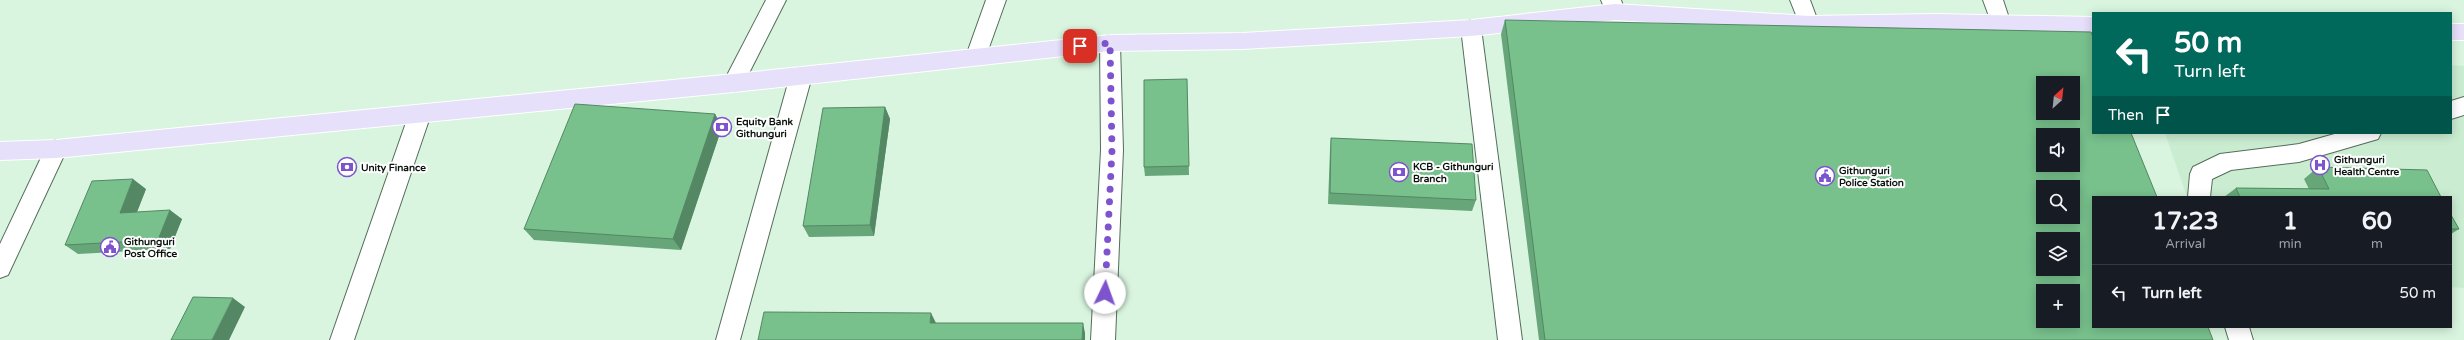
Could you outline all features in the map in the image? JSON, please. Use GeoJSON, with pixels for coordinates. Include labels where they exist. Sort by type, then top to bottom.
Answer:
{"type":"FeatureCollection","features":[{"type":"Feature","properties":{"kind":"main road"},"geometry":{"type":"LineString","coordinates":[[0,151],[56,149],[420,114],[734,83],[976,56],[1110,43],[1243,41],[1470,28],[1613,6],[1809,24],[1935,22],[2092,26]]}},
{"type":"Feature","properties":{"kind":"main road"},"geometry":{"type":"LineString","coordinates":[[2452,32],[2464,32]]}},
{"type":"Feature","properties":{"kind":"street"},"geometry":{"type":"LineString","coordinates":[[734,83],[776,0]]}},
{"type":"Feature","properties":{"kind":"street"},"geometry":{"type":"LineString","coordinates":[[976,56],[996,0]]}},
{"type":"Feature","properties":{"kind":"street"},"geometry":{"type":"LineString","coordinates":[[1800,0],[1809,24]]}},
{"type":"Feature","properties":{"kind":"street"},"geometry":{"type":"LineString","coordinates":[[1993,0],[2001,24]]}},
{"type":"Feature","properties":{"kind":"street"},"geometry":{"type":"LineString","coordinates":[[1470,28],[1510,340]]}},
{"type":"Feature","properties":{"kind":"street"},"geometry":{"type":"LineString","coordinates":[[1103,340],[1112,150],[1110,43]]}},
{"type":"Feature","properties":{"kind":"street"},"geometry":{"type":"LineString","coordinates":[[728,340],[790,107],[801,76]]}},
{"type":"Feature","properties":{"kind":"street"},"geometry":{"type":"LineString","coordinates":[[2452,110],[2464,106]]}},
{"type":"Feature","properties":{"kind":"street"},"geometry":{"type":"LineString","coordinates":[[342,340],[420,114]]}},
{"type":"Feature","properties":{"kind":"street"},"geometry":{"type":"LineString","coordinates":[[2199,196],[2201,174],[2228,161],[2299,153],[2366,134]]}},
{"type":"Feature","properties":{"kind":"street"},"geometry":{"type":"LineString","coordinates":[[0,268],[56,149]]}},
{"type":"Feature","properties":{"kind":"street"},"geometry":{"type":"LineString","coordinates":[[2237,328],[2241,340]]}},
{"type":"Feature","properties":{"kind":"shaded area","name":"Githunguri Health Centre"},"geometry":{"type":"Polygon","coordinates":[[[2452,65],[2464,66],[2464,288],[2452,287],[2452,196],[2187,196],[2165,134],[2452,134],[2452,65]]]}},
{"type":"Feature","properties":{"kind":"building","name":"Githunguri Police Station"},"geometry":{"type":"Polygon","coordinates":[[[1505,20],[2091,32],[2092,134],[2131,134],[2157,196],[2092,196],[2092,328],[2208,328],[2213,340],[1545,340],[1505,20]]]}},
{"type":"Feature","properties":{"kind":"building"},"geometry":{"type":"Polygon","coordinates":[[[1187,79],[1189,166],[1144,167],[1144,80],[1187,79]]]}},
{"type":"Feature","properties":{"kind":"building"},"geometry":{"type":"Polygon","coordinates":[[[575,104],[715,114],[673,239],[524,229],[575,104]]]}},
{"type":"Feature","properties":{"kind":"building"},"geometry":{"type":"Polygon","coordinates":[[[885,107],[870,225],[803,226],[823,108],[885,107]]]}},
{"type":"Feature","properties":{"kind":"building"},"geometry":{"type":"Polygon","coordinates":[[[1331,138],[1472,144],[1476,200],[1330,193],[1331,138]]]}},
{"type":"Feature","properties":{"kind":"building"},"geometry":{"type":"Polygon","coordinates":[[[2318,167],[2427,170],[2440,196],[2240,196],[2236,188],[2329,189],[2318,167]]]}},
{"type":"Feature","properties":{"kind":"building"},"geometry":{"type":"Polygon","coordinates":[[[133,179],[120,213],[170,210],[158,240],[65,245],[92,181],[133,179]]]}},
{"type":"Feature","properties":{"kind":"building"},"geometry":{"type":"Polygon","coordinates":[[[2452,217],[2459,229],[2452,229],[2452,217]]]}},
{"type":"Feature","properties":{"kind":"building"},"geometry":{"type":"Polygon","coordinates":[[[193,297],[233,298],[212,340],[171,340],[193,297]]]}},
{"type":"Feature","properties":{"kind":"building"},"geometry":{"type":"Polygon","coordinates":[[[764,312],[931,313],[930,323],[1083,323],[1082,340],[758,340],[764,312]]]}},
{"type":"Feature","properties":{"kind":"place","name":"Equity Bank Githunguri"},"geometry":{"type":"Point","coordinates":[722,127]}},
{"type":"Feature","properties":{"kind":"place","name":"Githunguri Health Centre"},"geometry":{"type":"Point","coordinates":[2320,165]}},
{"type":"Feature","properties":{"kind":"place","name":"Unity Finance"},"geometry":{"type":"Point","coordinates":[347,167]}},
{"type":"Feature","properties":{"kind":"place","name":"KCB - Githunguri Branch"},"geometry":{"type":"Point","coordinates":[1399,172]}},
{"type":"Feature","properties":{"kind":"place","name":"Githunguri Police Station"},"geometry":{"type":"Point","coordinates":[1825,176]}},
{"type":"Feature","properties":{"kind":"place","name":"Githunguri Post Office"},"geometry":{"type":"Point","coordinates":[110,247]}},
{"type":"Feature","properties":{"kind":"route"},"geometry":{"type":"LineString","coordinates":[[1080,46],[1110,43],[1112,150],[1105,293]]}}]}
